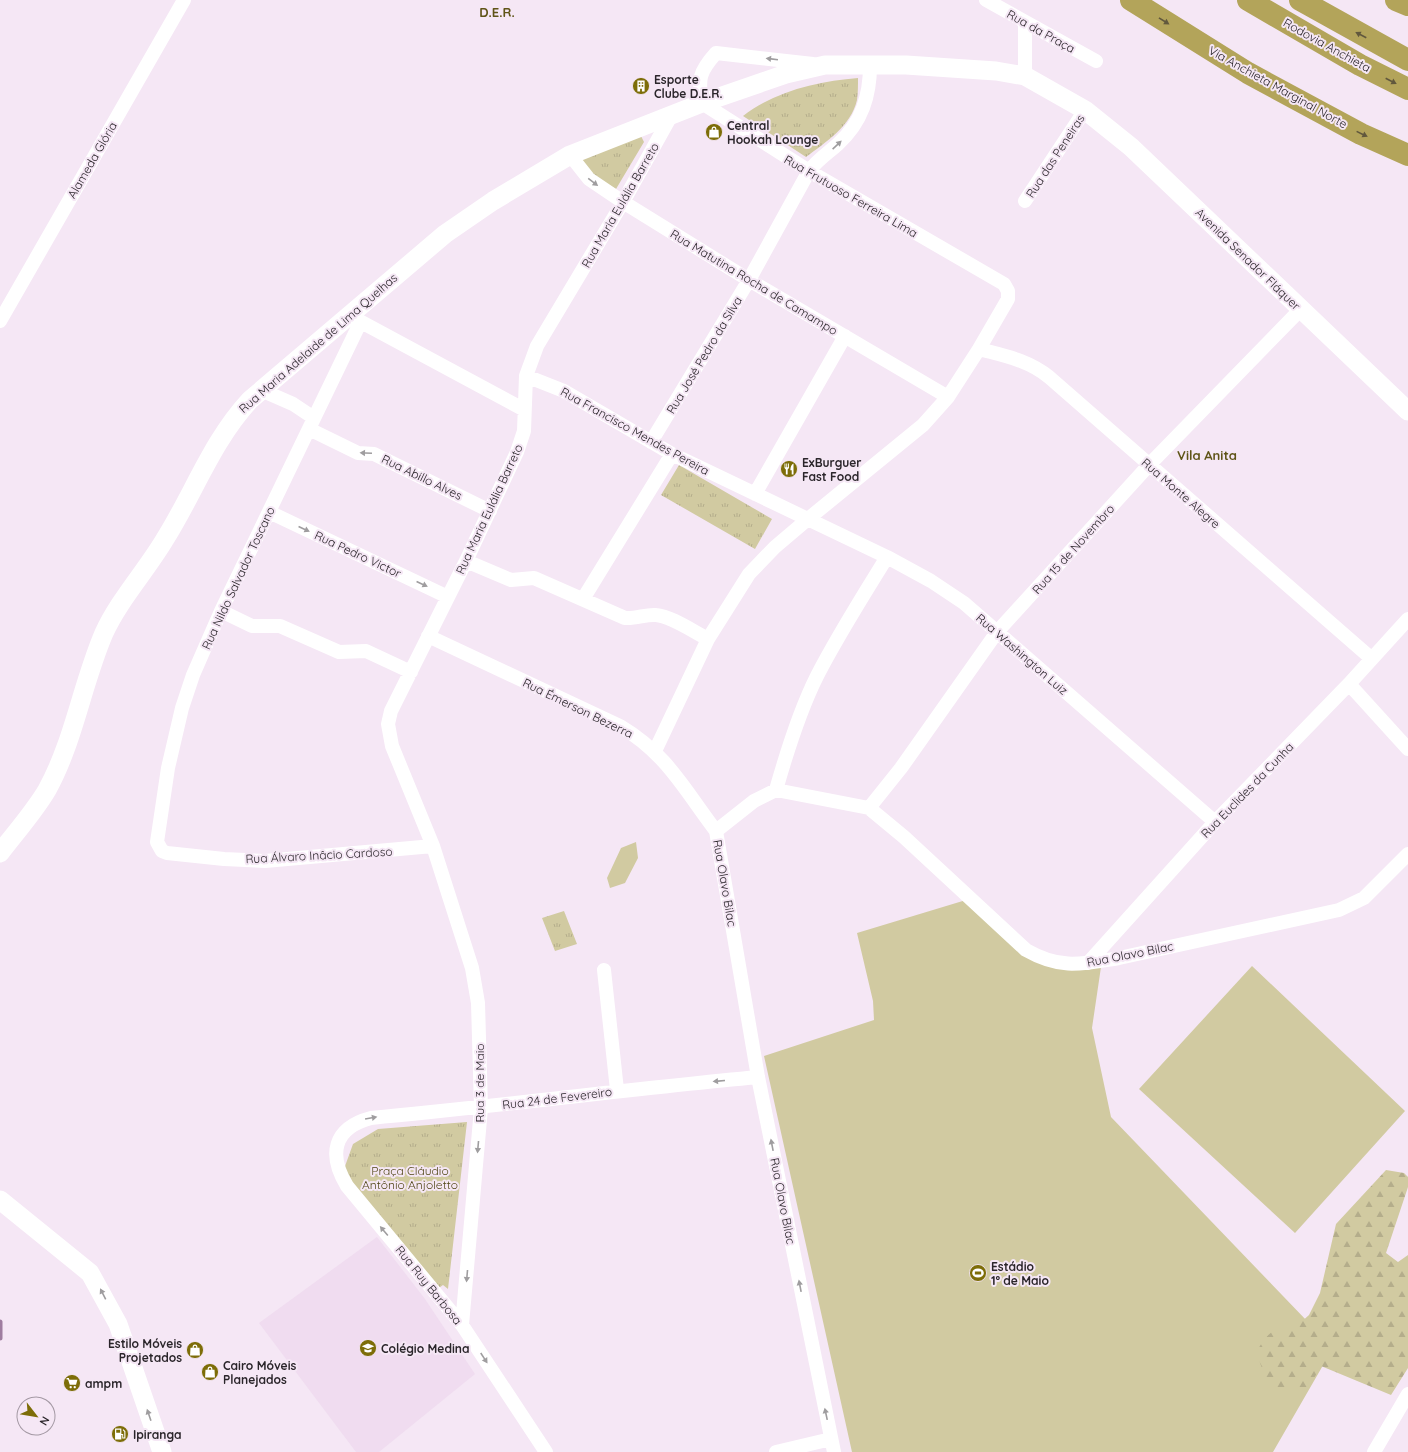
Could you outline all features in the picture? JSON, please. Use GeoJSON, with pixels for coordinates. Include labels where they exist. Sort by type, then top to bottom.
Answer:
{"type":"FeatureCollection","features":[{"type":"Feature","properties":{"kind":"highway","name":"Via Anchieta Marginal Norte"},"geometry":{"type":"LineString","coordinates":[[1131,0],[1248,73],[1361,134],[1408,154]]}},
{"type":"Feature","properties":{"kind":"highway","name":"Rodovia Anchieta"},"geometry":{"type":"LineString","coordinates":[[1248,0],[1360,65],[1408,89]]}},
{"type":"Feature","properties":{"kind":"highway","name":"Rodovia Anchieta"},"geometry":{"type":"LineString","coordinates":[[1300,0],[1408,60]]}},
{"type":"Feature","properties":{"kind":"highway"},"geometry":{"type":"LineString","coordinates":[[1396,0],[1408,5]]}},
{"type":"Feature","properties":{"kind":"street","name":"Alameda Glória"},"geometry":{"type":"LineString","coordinates":[[0,321],[184,0]]}},
{"type":"Feature","properties":{"kind":"street","name":"Rua da Praça"},"geometry":{"type":"LineString","coordinates":[[986,0],[1025,23],[1096,61]]}},
{"type":"Feature","properties":{"kind":"street"},"geometry":{"type":"LineString","coordinates":[[1025,23],[1025,76]]}},
{"type":"Feature","properties":{"kind":"street","name":"Rua Maria Adelaide de Lima Quelhas"},"geometry":{"type":"LineString","coordinates":[[702,103],[699,86],[703,67],[716,53],[825,65],[925,66],[996,71],[1025,76],[1085,110]]}},
{"type":"Feature","properties":{"kind":"street","name":"Rua Maria Adelaide de Lima Quelhas"},"geometry":{"type":"LineString","coordinates":[[0,853],[35,809],[48,788],[76,718],[98,650],[115,614],[166,538],[221,437],[237,414],[261,390],[354,319],[445,234],[493,201],[570,155],[702,103],[786,74],[825,65]]}},
{"type":"Feature","properties":{"kind":"street","name":"Rua José Pedro da Silva"},"geometry":{"type":"LineString","coordinates":[[652,442],[749,280],[809,171],[819,159],[838,144],[856,122],[867,98],[870,65]]}},
{"type":"Feature","properties":{"kind":"street","name":"Rua Frutuoso Ferreira Lima"},"geometry":{"type":"LineString","coordinates":[[702,103],[809,171],[1004,284],[1008,291],[1008,299],[979,349]]}},
{"type":"Feature","properties":{"kind":"street","name":"Rua das Peneiras"},"geometry":{"type":"LineString","coordinates":[[1025,201],[1085,110]]}},
{"type":"Feature","properties":{"kind":"street","name":"Avenida Senador Fláquer"},"geometry":{"type":"LineString","coordinates":[[1085,110],[1131,147],[1408,411]]}},
{"type":"Feature","properties":{"kind":"street","name":"Rua Maria Eulália Barreto"},"geometry":{"type":"LineString","coordinates":[[433,846],[389,735],[388,724],[391,711],[466,561],[517,452],[524,431],[523,409],[526,376],[537,346],[623,202],[672,114]]}},
{"type":"Feature","properties":{"kind":"street","name":"Rua Matutina Rocha de Camampo"},"geometry":{"type":"LineString","coordinates":[[570,155],[589,179],[623,202],[749,280],[948,397]]}},
{"type":"Feature","properties":{"kind":"street","name":"Rua 15 de Novembro"},"geometry":{"type":"LineString","coordinates":[[869,808],[901,768],[997,632],[1149,465],[1301,309]]}},
{"type":"Feature","properties":{"kind":"street"},"geometry":{"type":"LineString","coordinates":[[354,319],[523,409]]}},
{"type":"Feature","properties":{"kind":"street","name":"Rua Nildo Salvador Toscano"},"geometry":{"type":"LineString","coordinates":[[158,847],[157,842],[168,768],[182,708],[193,675],[221,611],[311,424],[354,319]]}},
{"type":"Feature","properties":{"kind":"street"},"geometry":{"type":"LineString","coordinates":[[754,494],[845,336]]}},
{"type":"Feature","properties":{"kind":"street"},"geometry":{"type":"LineString","coordinates":[[655,751],[708,639],[749,574],[775,547],[923,425],[948,397],[979,349]]}},
{"type":"Feature","properties":{"kind":"street","name":"Rua Monte Alegre"},"geometry":{"type":"LineString","coordinates":[[979,349],[1018,359],[1036,366],[1372,659]]}},
{"type":"Feature","properties":{"kind":"street","name":"Rua Francisco Mendes Pereira"},"geometry":{"type":"LineString","coordinates":[[526,376],[564,392],[672,454],[808,519]]}},
{"type":"Feature","properties":{"kind":"street","name":"Rua Abillo Alves"},"geometry":{"type":"LineString","coordinates":[[261,390],[293,404],[311,424],[358,453],[374,454],[490,511]]}},
{"type":"Feature","properties":{"kind":"street"},"geometry":{"type":"LineString","coordinates":[[583,599],[672,454]]}},
{"type":"Feature","properties":{"kind":"street","name":"Rua Pedro Victor"},"geometry":{"type":"LineString","coordinates":[[269,512],[448,597]]}},
{"type":"Feature","properties":{"kind":"street","name":"Rua Washington Luiz"},"geometry":{"type":"LineString","coordinates":[[808,519],[887,557],[931,581],[964,603],[1215,822]]}},
{"type":"Feature","properties":{"kind":"street"},"geometry":{"type":"LineString","coordinates":[[776,790],[793,733],[817,676],[859,601],[887,557]]}},
{"type":"Feature","properties":{"kind":"street"},"geometry":{"type":"LineString","coordinates":[[466,561],[511,580],[534,578],[625,618],[635,619],[655,615],[664,617],[708,639]]}},
{"type":"Feature","properties":{"kind":"street"},"geometry":{"type":"LineString","coordinates":[[221,611],[252,626],[280,626],[339,652],[366,651],[411,672]]}},
{"type":"Feature","properties":{"kind":"street","name":"Rua Euclides da Cunha"},"geometry":{"type":"LineString","coordinates":[[1088,963],[1215,822],[1349,684],[1408,619]]}},
{"type":"Feature","properties":{"kind":"street","name":"Rua Émerson Bezerra"},"geometry":{"type":"LineString","coordinates":[[428,636],[620,726],[638,737],[655,751],[681,781],[716,831]]}},
{"type":"Feature","properties":{"kind":"street"},"geometry":{"type":"LineString","coordinates":[[1349,684],[1408,749]]}},
{"type":"Feature","properties":{"kind":"street","name":"Rua Olavo Bilac"},"geometry":{"type":"LineString","coordinates":[[833,1445],[758,1077],[716,831],[754,801],[776,790],[869,808],[904,837],[1026,950],[1043,959],[1061,964],[1088,963],[1119,958],[1339,910],[1364,898],[1408,854]]}},
{"type":"Feature","properties":{"kind":"street","name":"Rua Álvaro Inâcio Cardoso"},"geometry":{"type":"LineString","coordinates":[[158,847],[167,853],[224,859],[265,861],[433,846]]}},
{"type":"Feature","properties":{"kind":"street","name":"Rua 3 de Maio"},"geometry":{"type":"LineString","coordinates":[[433,846],[472,968],[478,1003],[481,1108],[462,1326]]}},
{"type":"Feature","properties":{"kind":"street"},"geometry":{"type":"LineString","coordinates":[[604,970],[617,1090]]}},
{"type":"Feature","properties":{"kind":"street","name":"Rua 24 de Fevereiro"},"geometry":{"type":"LineString","coordinates":[[340,1139],[347,1130],[358,1121],[371,1118],[481,1108],[617,1090],[758,1077]]}},
{"type":"Feature","properties":{"kind":"street","name":"Rua Ruy Barbosa"},"geometry":{"type":"LineString","coordinates":[[340,1139],[336,1151],[335,1162],[338,1172],[347,1186],[462,1326],[546,1452]]}},
{"type":"Feature","properties":{"kind":"street"},"geometry":{"type":"LineString","coordinates":[[0,1200],[90,1273],[118,1324],[162,1452]]}},
{"type":"Feature","properties":{"kind":"street"},"geometry":{"type":"LineString","coordinates":[[1374,1452],[1408,1394]]}},
{"type":"Feature","properties":{"kind":"street"},"geometry":{"type":"LineString","coordinates":[[776,1452],[833,1445]]}},
{"type":"Feature","properties":{"kind":"shaded area","name":"Colégio Medina"},"geometry":{"type":"Polygon","coordinates":[[[377,1237],[425,1299],[475,1374],[379,1452],[356,1452],[259,1323],[377,1237]]]}},
{"type":"Feature","properties":{"kind":"green space"},"geometry":{"type":"Polygon","coordinates":[[[858,78],[857,100],[854,109],[844,126],[806,157],[743,116],[769,100],[798,89],[843,79],[858,78]]]}},
{"type":"Feature","properties":{"kind":"green space"},"geometry":{"type":"Polygon","coordinates":[[[640,134],[644,142],[616,189],[598,179],[578,160],[640,134]]]}},
{"type":"Feature","properties":{"kind":"green space"},"geometry":{"type":"Polygon","coordinates":[[[679,465],[772,519],[755,549],[661,495],[679,465]]]}},
{"type":"Feature","properties":{"kind":"green space"},"geometry":{"type":"Polygon","coordinates":[[[636,842],[638,858],[625,883],[610,888],[607,878],[621,848],[636,842]]]}},
{"type":"Feature","properties":{"kind":"green space","name":"Estádio 1º de Maio"},"geometry":{"type":"Polygon","coordinates":[[[966,900],[1036,961],[1101,967],[1092,1028],[1111,1117],[1333,1348],[1273,1452],[852,1452],[764,1056],[874,1020],[873,1001],[857,933],[966,900]]]}},
{"type":"Feature","properties":{"kind":"green space"},"geometry":{"type":"Polygon","coordinates":[[[564,911],[577,944],[555,951],[542,918],[564,911]]]}},
{"type":"Feature","properties":{"kind":"green space"},"geometry":{"type":"Polygon","coordinates":[[[1252,966],[1405,1111],[1295,1233],[1139,1089],[1252,966]]]}},
{"type":"Feature","properties":{"kind":"green space","name":"Praça Cláudio Antônio Anjoletto"},"geometry":{"type":"Polygon","coordinates":[[[467,1122],[448,1289],[443,1285],[436,1290],[357,1190],[344,1169],[353,1144],[378,1129],[467,1122]]]}},
{"type":"Feature","properties":{"kind":"green space"},"geometry":{"type":"Polygon","coordinates":[[[1386,1170],[1404,1173],[1408,1177],[1408,1187],[1386,1253],[1398,1262],[1408,1255],[1408,1368],[1391,1395],[1321,1366],[1310,1385],[1302,1390],[1272,1388],[1260,1363],[1258,1349],[1265,1338],[1274,1330],[1299,1324],[1309,1315],[1320,1293],[1336,1224],[1386,1170]]]}},
{"type":"Feature","properties":{"kind":"waterway"},"geometry":{"type":"LineString","coordinates":[[0,1322],[0,1338]]}},
{"type":"Feature","properties":{"kind":"place","name":"Esporte Clube D.E.R."},"geometry":{"type":"Point","coordinates":[641,86]}},
{"type":"Feature","properties":{"kind":"place","name":"Central Hookah Lounge"},"geometry":{"type":"Point","coordinates":[714,132]}},
{"type":"Feature","properties":{"kind":"place","name":"ExBurguer Fast Food"},"geometry":{"type":"Point","coordinates":[789,469]}},
{"type":"Feature","properties":{"kind":"place","name":"Estádio 1º de Maio"},"geometry":{"type":"Point","coordinates":[978,1273]}},
{"type":"Feature","properties":{"kind":"place","name":"Colégio Medina"},"geometry":{"type":"Point","coordinates":[368,1348]}},
{"type":"Feature","properties":{"kind":"place","name":"Estilo Móveis Projetados"},"geometry":{"type":"Point","coordinates":[195,1350]}},
{"type":"Feature","properties":{"kind":"place","name":"Cairo Móveis Planejados"},"geometry":{"type":"Point","coordinates":[210,1372]}},
{"type":"Feature","properties":{"kind":"place","name":"ampm"},"geometry":{"type":"Point","coordinates":[72,1383]}},
{"type":"Feature","properties":{"kind":"place","name":"Ipiranga"},"geometry":{"type":"Point","coordinates":[120,1434]}},
{"type":"Feature","properties":{"kind":"district","name":"D.E.R."},"geometry":{"type":"Point","coordinates":[497,12]}},
{"type":"Feature","properties":{"kind":"district","name":"Vila Anita"},"geometry":{"type":"Point","coordinates":[1207,455]}}]}
